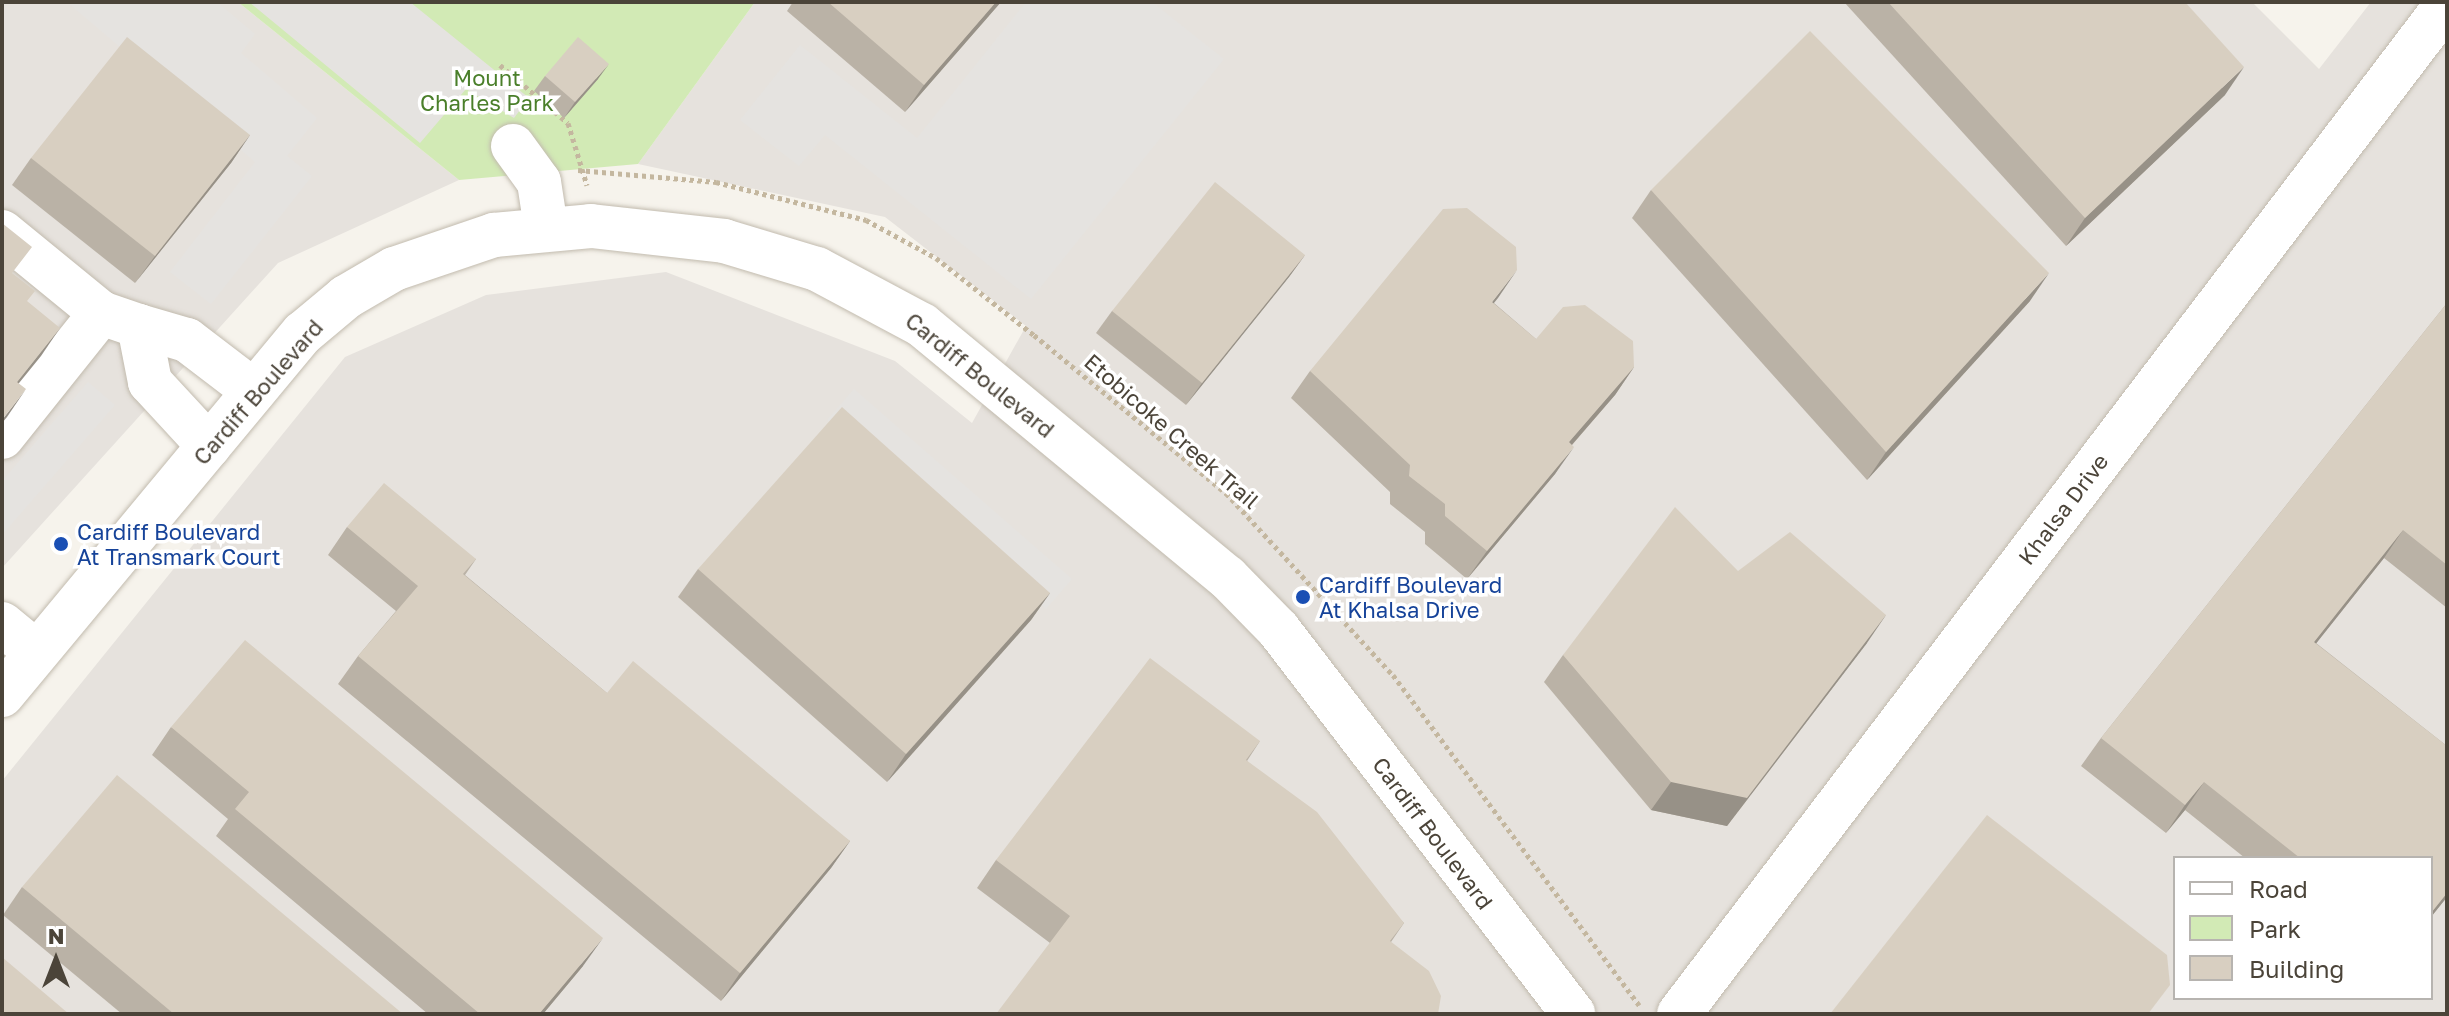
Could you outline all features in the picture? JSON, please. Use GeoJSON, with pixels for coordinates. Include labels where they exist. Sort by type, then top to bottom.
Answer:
{"type":"FeatureCollection","features":[{"type":"Feature","properties":{"kind":"street","name":"Khalsa Drive"},"geometry":{"type":"LineString","coordinates":[[1679,1014],[2447,4]]}},
{"type":"Feature","properties":{"kind":"street"},"geometry":{"type":"LineString","coordinates":[[513,146],[539,182],[546,228]]}},
{"type":"Feature","properties":{"kind":"street","name":"Cardiff Boulevard"},"geometry":{"type":"LineString","coordinates":[[2,695],[303,333],[394,269],[470,242],[546,228],[628,228],[724,241],[817,269],[922,325],[1227,577],[1278,629],[1573,1014]]}},
{"type":"Feature","properties":{"kind":"street"},"geometry":{"type":"LineString","coordinates":[[2,232],[120,320],[187,340],[254,391]]}},
{"type":"Feature","properties":{"kind":"street"},"geometry":{"type":"LineString","coordinates":[[2,437],[120,320]]}},
{"type":"Feature","properties":{"kind":"street"},"geometry":{"type":"LineString","coordinates":[[120,320],[150,382],[209,446]]}},
{"type":"Feature","properties":{"kind":"street"},"geometry":{"type":"LineString","coordinates":[[2,624],[36,652]]}},
{"type":"Feature","properties":{"kind":"path","name":"Etobicoke Creek Trail"},"geometry":{"type":"LineString","coordinates":[[636,171],[716,182],[902,235],[1226,493],[1393,675],[1645,1014]]}},
{"type":"Feature","properties":{"kind":"shaded area"},"geometry":{"type":"Polygon","coordinates":[[[2,2],[238,2],[459,180],[278,263],[2,568],[2,2]]]}},
{"type":"Feature","properties":{"kind":"shaded area"},"geometry":{"type":"Polygon","coordinates":[[[67,2],[217,2],[255,34],[241,53],[317,118],[287,156],[312,176],[211,304],[170,272],[255,162],[67,2]]]}},
{"type":"Feature","properties":{"kind":"shaded area"},"geometry":{"type":"Polygon","coordinates":[[[249,2],[410,2],[529,98],[514,118],[466,89],[420,143],[249,2]]]}},
{"type":"Feature","properties":{"kind":"shaded area"},"geometry":{"type":"Polygon","coordinates":[[[755,2],[2252,2],[2319,69],[2371,2],[2447,2],[2447,1014],[2,1014],[2,781],[345,357],[486,295],[666,272],[895,361],[972,423],[1026,326],[885,217],[638,164],[755,2]]]}},
{"type":"Feature","properties":{"kind":"shaded area"},"geometry":{"type":"Polygon","coordinates":[[[1026,2],[1152,2],[1224,59],[1031,299],[825,135],[799,166],[740,120],[800,45],[917,138],[1026,2]]]}},
{"type":"Feature","properties":{"kind":"shaded area"},"geometry":{"type":"Polygon","coordinates":[[[88,382],[115,405],[2,535],[2,481],[88,382]]]}},
{"type":"Feature","properties":{"kind":"shaded area"},"geometry":{"type":"Polygon","coordinates":[[[854,389],[1072,579],[1046,609],[827,420],[854,389]]]}},
{"type":"Feature","properties":{"kind":"green space","name":"Mount Charles Park"},"geometry":{"type":"Polygon","coordinates":[[[238,2],[755,2],[638,164],[459,180],[238,2]]]}},
{"type":"Feature","properties":{"kind":"building"},"geometry":{"type":"Polygon","coordinates":[[[828,2],[996,2],[924,85],[828,2]]]}},
{"type":"Feature","properties":{"kind":"building"},"geometry":{"type":"Polygon","coordinates":[[[1888,2],[2185,2],[2244,67],[2085,218],[1888,2]]]}},
{"type":"Feature","properties":{"kind":"building"},"geometry":{"type":"Polygon","coordinates":[[[1810,31],[2049,273],[1886,452],[1651,190],[1810,31]]]}},
{"type":"Feature","properties":{"kind":"building"},"geometry":{"type":"Polygon","coordinates":[[[127,37],[250,135],[155,256],[31,158],[127,37]]]}},
{"type":"Feature","properties":{"kind":"building"},"geometry":{"type":"Polygon","coordinates":[[[578,37],[609,64],[575,102],[545,76],[578,37]]]}},
{"type":"Feature","properties":{"kind":"building"},"geometry":{"type":"Polygon","coordinates":[[[1215,182],[1305,255],[1202,383],[1112,311],[1215,182]]]}},
{"type":"Feature","properties":{"kind":"building"},"geometry":{"type":"Polygon","coordinates":[[[1467,208],[1516,247],[1517,270],[1492,302],[1536,339],[1563,307],[1585,305],[1633,341],[1634,367],[1569,442],[1574,447],[1487,551],[1445,516],[1445,504],[1409,476],[1410,465],[1310,371],[1443,209],[1467,208]]]}},
{"type":"Feature","properties":{"kind":"building"},"geometry":{"type":"Polygon","coordinates":[[[2,223],[32,247],[12,273],[35,291],[27,301],[60,328],[17,382],[26,389],[2,420],[2,223]]]}},
{"type":"Feature","properties":{"kind":"building"},"geometry":{"type":"Polygon","coordinates":[[[2447,303],[2447,565],[2403,530],[2314,642],[2447,746],[2447,893],[2433,910],[2433,856],[2297,856],[2204,782],[2185,805],[2101,738],[2447,303]]]}},
{"type":"Feature","properties":{"kind":"building"},"geometry":{"type":"Polygon","coordinates":[[[842,407],[1050,593],[906,754],[698,569],[842,407]]]}},
{"type":"Feature","properties":{"kind":"building"},"geometry":{"type":"Polygon","coordinates":[[[384,483],[476,559],[463,574],[607,693],[633,661],[850,841],[740,973],[358,656],[418,586],[347,527],[384,483]]]}},
{"type":"Feature","properties":{"kind":"building"},"geometry":{"type":"Polygon","coordinates":[[[1675,507],[1738,571],[1790,532],[1886,615],[1747,798],[1671,782],[1563,655],[1675,507]]]}},
{"type":"Feature","properties":{"kind":"building"},"geometry":{"type":"Polygon","coordinates":[[[245,640],[603,938],[539,1014],[480,1014],[235,809],[249,792],[171,727],[245,640]]]}},
{"type":"Feature","properties":{"kind":"building"},"geometry":{"type":"Polygon","coordinates":[[[1150,658],[1260,741],[1246,760],[1317,812],[1404,923],[1390,941],[1429,971],[1441,996],[1438,1014],[996,1014],[1070,916],[996,860],[1150,658]]]}},
{"type":"Feature","properties":{"kind":"building"},"geometry":{"type":"Polygon","coordinates":[[[117,775],[403,1014],[174,1014],[22,887],[117,775]]]}},
{"type":"Feature","properties":{"kind":"building"},"geometry":{"type":"Polygon","coordinates":[[[1987,815],[2167,955],[2170,985],[2148,1014],[1830,1014],[1987,815]]]}},
{"type":"Feature","properties":{"kind":"building"},"geometry":{"type":"Polygon","coordinates":[[[2,957],[69,1014],[2,1014],[2,957]]]}},
{"type":"Feature","properties":{"kind":"place","name":"Cardiff Boulevard At Transmark Court"},"geometry":{"type":"Point","coordinates":[61,544]}},
{"type":"Feature","properties":{"kind":"place","name":"Cardiff Boulevard At Khalsa Drive"},"geometry":{"type":"Point","coordinates":[1303,597]}}]}
